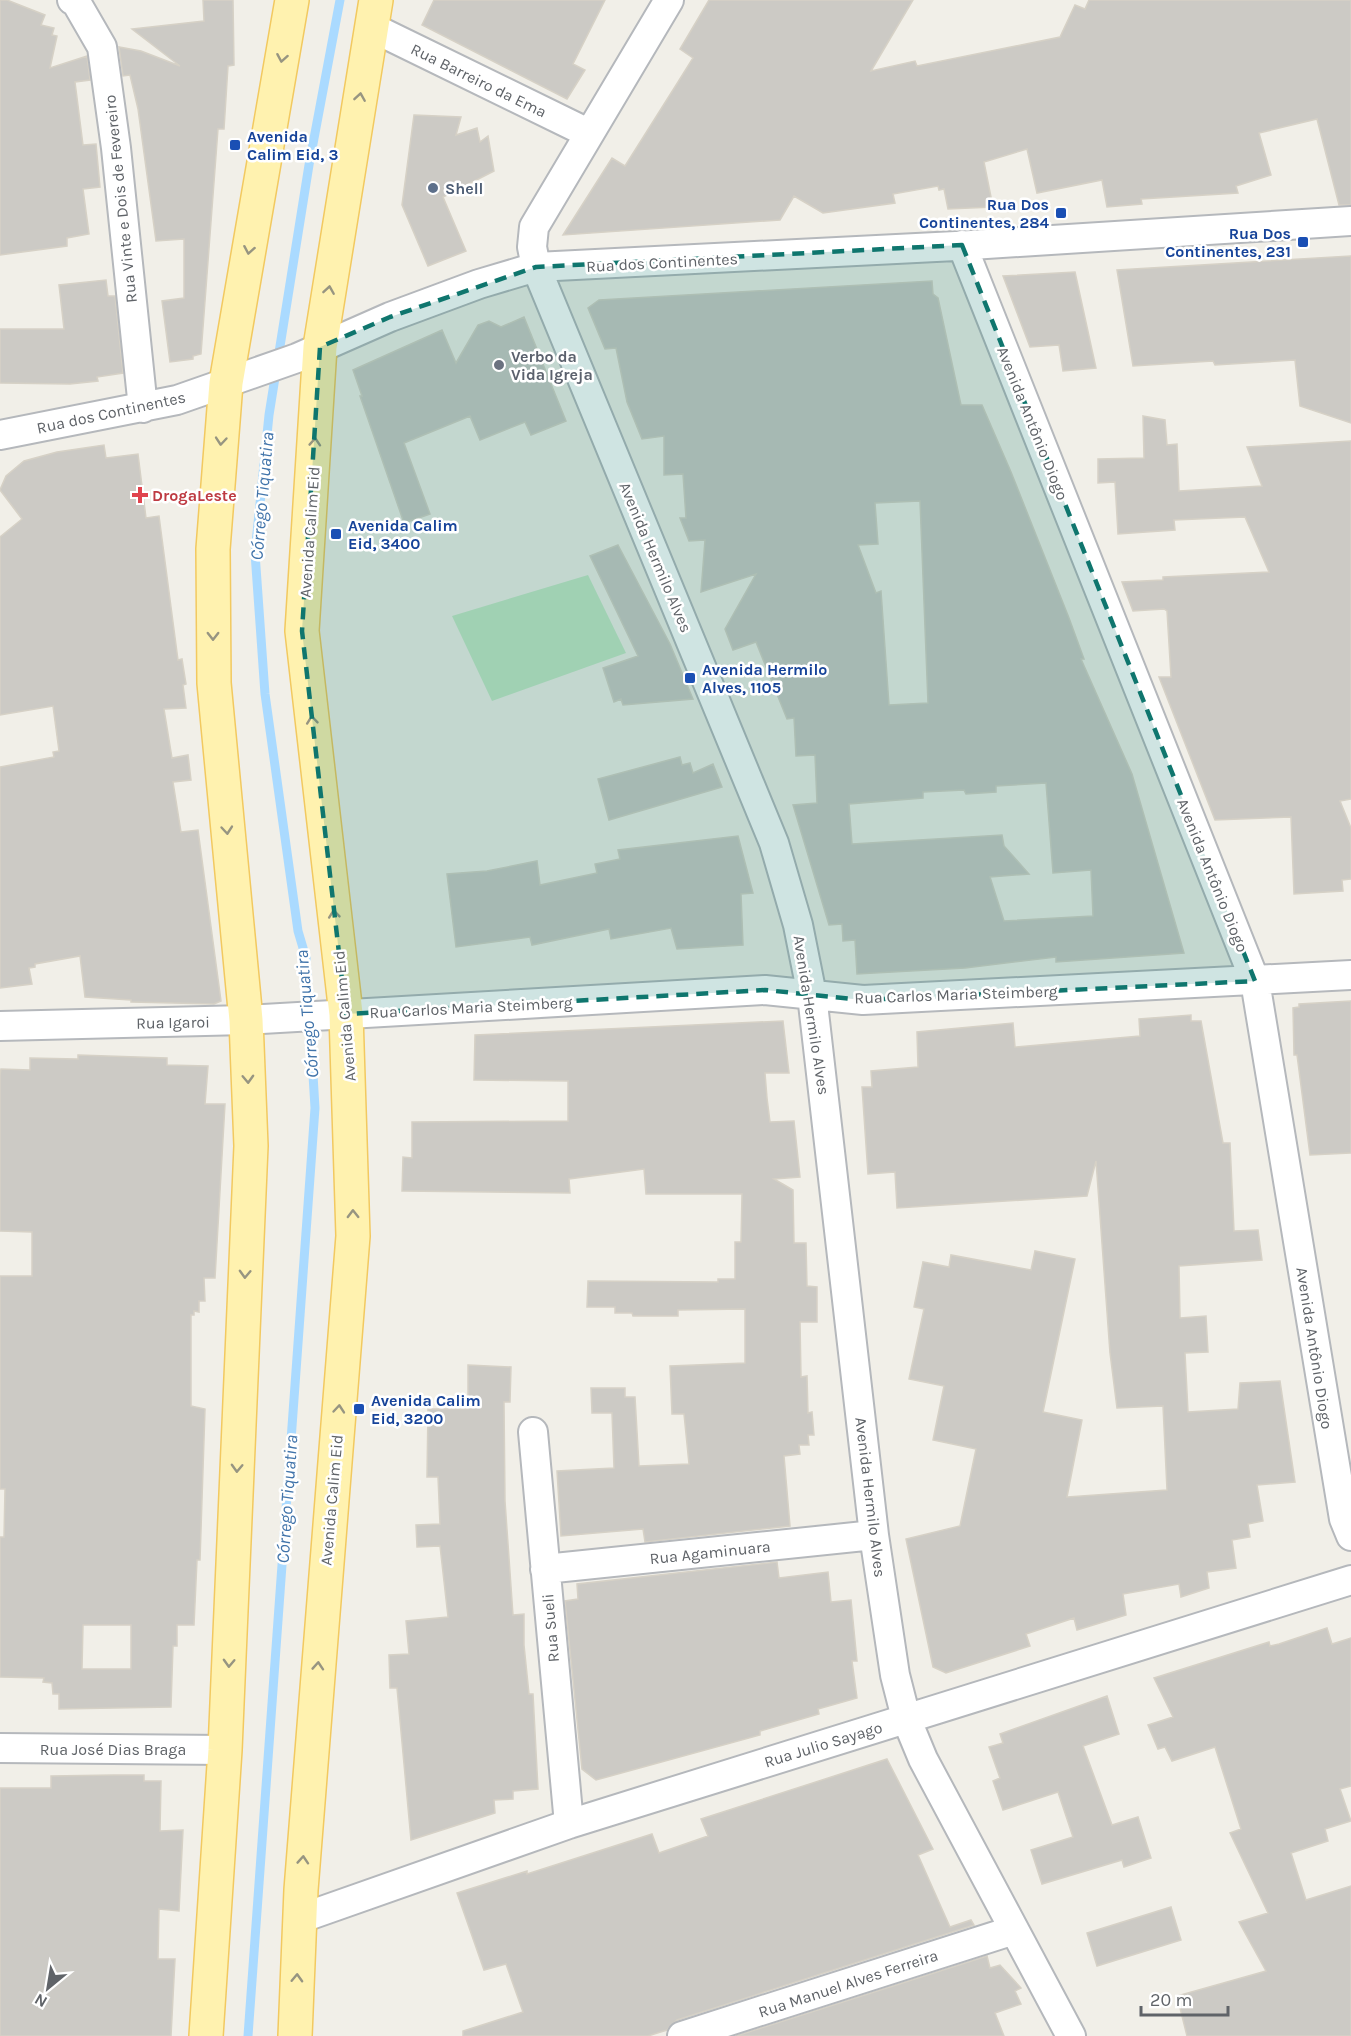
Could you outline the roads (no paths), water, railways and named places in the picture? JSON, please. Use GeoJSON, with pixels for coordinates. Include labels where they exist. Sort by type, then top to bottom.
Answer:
{"type":"FeatureCollection","features":[{"type":"Feature","properties":{"kind":"main road"},"geometry":{"type":"LineString","coordinates":[[206,2036],[225,1750],[251,1146],[246,1020],[213,683],[213,549],[226,382],[292,0]]}},
{"type":"Feature","properties":{"kind":"main road","name":"Avenida Calim Eid"},"geometry":{"type":"LineString","coordinates":[[295,2036],[299,1919],[353,1236],[337,1014],[302,631],[309,352],[373,14]]}},
{"type":"Feature","properties":{"kind":"street","name":"Rua Vinte e Dois de Fevereiro"},"geometry":{"type":"LineString","coordinates":[[72,0],[102,47],[117,160],[143,408]]}},
{"type":"Feature","properties":{"kind":"street","name":"Avenida Hermilo Alves"},"geometry":{"type":"LineString","coordinates":[[669,0],[534,227],[532,247],[536,267],[774,843],[798,925],[812,995],[874,1535],[895,1675],[906,1718],[923,1759],[1071,2036]]}},
{"type":"Feature","properties":{"kind":"street","name":"Rua Barreiro da Ema"},"geometry":{"type":"LineString","coordinates":[[373,14],[588,133]]}},
{"type":"Feature","properties":{"kind":"street","name":"Rua dos Continentes"},"geometry":{"type":"LineString","coordinates":[[0,435],[177,400],[257,372],[390,317],[479,284],[536,267],[962,245],[1351,221]]}},
{"type":"Feature","properties":{"kind":"street","name":"Avenida Antônio Diogo"},"geometry":{"type":"LineString","coordinates":[[962,245],[1255,981],[1344,1519],[1351,1536]]}},
{"type":"Feature","properties":{"kind":"street","name":"Rua Carlos Maria Steimberg"},"geometry":{"type":"LineString","coordinates":[[337,1014],[765,990],[863,1000],[1351,975]]}},
{"type":"Feature","properties":{"kind":"street","name":"Rua Igaroi"},"geometry":{"type":"LineString","coordinates":[[0,1026],[246,1020],[337,1014]]}},
{"type":"Feature","properties":{"kind":"street","name":"Rua Sueli"},"geometry":{"type":"LineString","coordinates":[[533,1432],[568,1824]]}},
{"type":"Feature","properties":{"kind":"street","name":"Rua Agaminuara"},"geometry":{"type":"LineString","coordinates":[[545,1569],[874,1535]]}},
{"type":"Feature","properties":{"kind":"street","name":"Rua Julio Sayago"},"geometry":{"type":"LineString","coordinates":[[299,1919],[568,1824],[1351,1580]]}},
{"type":"Feature","properties":{"kind":"street","name":"Rua José Dias Braga"},"geometry":{"type":"LineString","coordinates":[[0,1748],[225,1750]]}},
{"type":"Feature","properties":{"kind":"street","name":"Rua Manuel Alves Ferreira"},"geometry":{"type":"LineString","coordinates":[[682,2036],[1014,1930]]}},
{"type":"Feature","properties":{"kind":"waterway","name":"Córrego Tiquatira"},"geometry":{"type":"LineString","coordinates":[[248,2036],[315,1108],[306,958],[298,931],[265,694],[255,553],[269,415],[309,165],[340,0]]}},
{"type":"Feature","properties":{"kind":"place","name":"Avenida Calim Eid, 3"},"geometry":{"type":"Point","coordinates":[235,145]}},
{"type":"Feature","properties":{"kind":"place","name":"Shell"},"geometry":{"type":"Point","coordinates":[433,188]}},
{"type":"Feature","properties":{"kind":"place","name":"Rua Dos Continentes, 284"},"geometry":{"type":"Point","coordinates":[1061,213]}},
{"type":"Feature","properties":{"kind":"place","name":"Rua Dos Continentes, 231"},"geometry":{"type":"Point","coordinates":[1303,242]}},
{"type":"Feature","properties":{"kind":"place","name":"Verbo da Vida Igreja"},"geometry":{"type":"Point","coordinates":[499,365]}},
{"type":"Feature","properties":{"kind":"place","name":"DrogaLeste"},"geometry":{"type":"Point","coordinates":[140,495]}},
{"type":"Feature","properties":{"kind":"place","name":"Avenida Calim Eid, 3400"},"geometry":{"type":"Point","coordinates":[336,534]}},
{"type":"Feature","properties":{"kind":"place","name":"Avenida Hermilo Alves, 1105"},"geometry":{"type":"Point","coordinates":[690,678]}},
{"type":"Feature","properties":{"kind":"place","name":"Avenida Calim Eid, 3200"},"geometry":{"type":"Point","coordinates":[359,1409]}}]}
